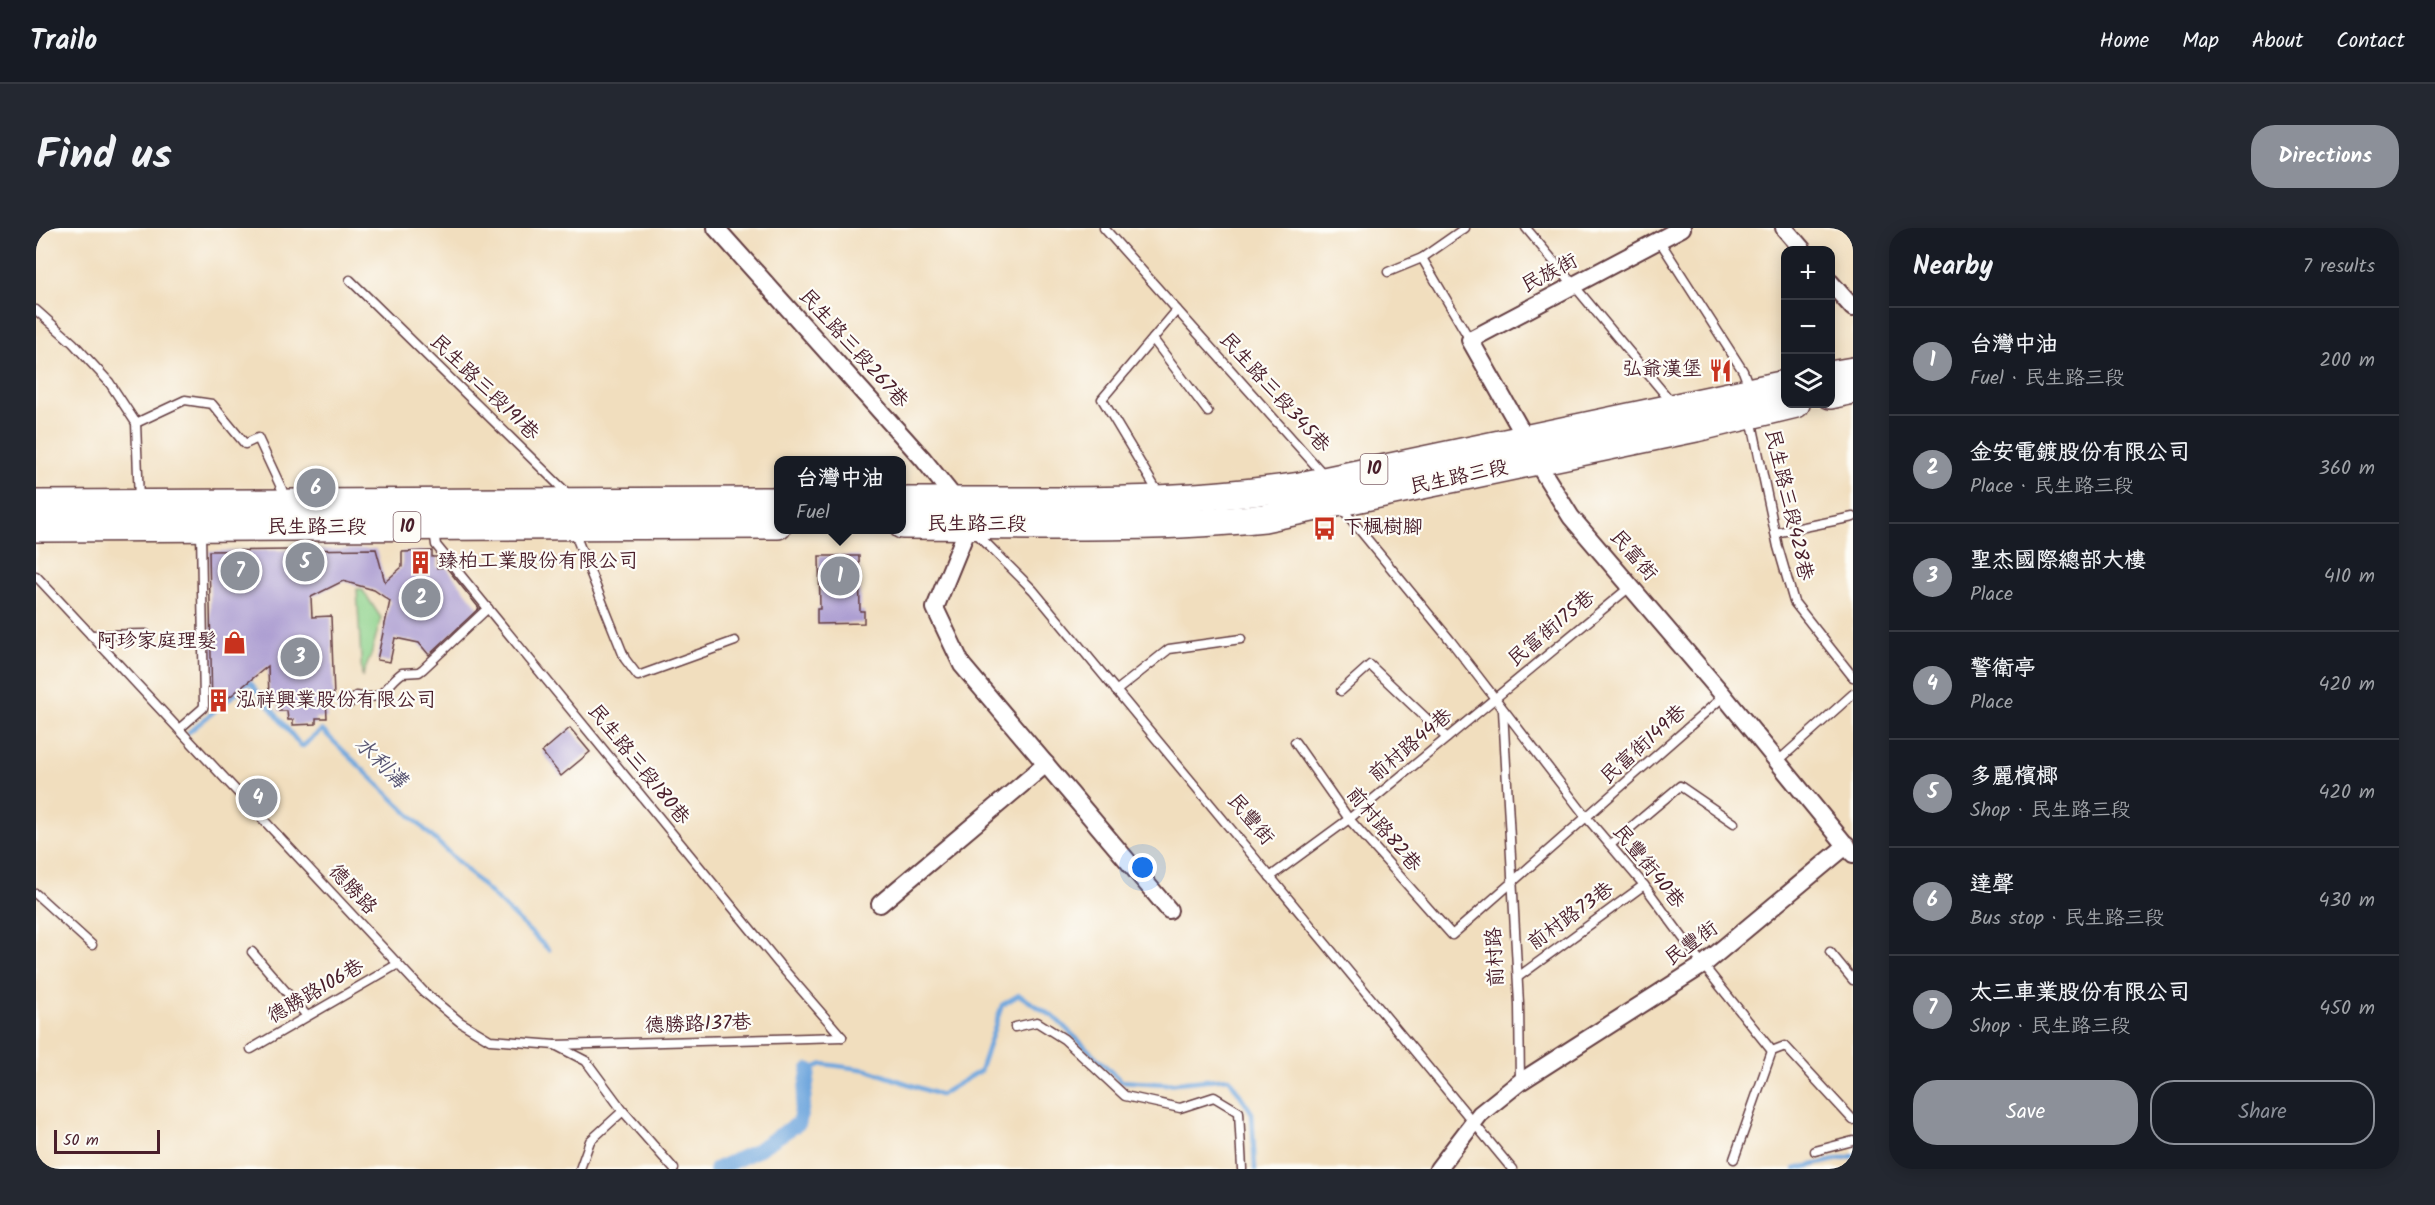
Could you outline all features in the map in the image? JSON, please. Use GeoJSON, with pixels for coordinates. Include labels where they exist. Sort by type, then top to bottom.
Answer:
{"type":"FeatureCollection","features":[{"type":"Feature","properties":{"kind":"main road"},"geometry":{"type":"LineString","coordinates":[[1835,374],[1853,371]]}},
{"type":"Feature","properties":{"kind":"main road","name":"民生路三段"},"geometry":{"type":"LineString","coordinates":[[1750,403],[1781,386]]}},
{"type":"Feature","properties":{"kind":"main road"},"geometry":{"type":"LineString","coordinates":[[1835,394],[1853,390]]}},
{"type":"Feature","properties":{"kind":"main road","name":"民生路三段"},"geometry":{"type":"LineString","coordinates":[[906,502],[962,513],[1210,524],[1264,518],[1333,491],[1750,403],[1781,404]]}},
{"type":"Feature","properties":{"kind":"main road","name":"民生路三段"},"geometry":{"type":"LineString","coordinates":[[906,524],[962,513],[1261,492],[1333,491]]}},
{"type":"Feature","properties":{"kind":"main road","name":"民生路三段"},"geometry":{"type":"LineString","coordinates":[[575,515],[774,501]]}},
{"type":"Feature","properties":{"kind":"main road","name":"民生路三段"},"geometry":{"type":"LineString","coordinates":[[36,504],[140,516],[201,528],[433,515],[575,515],[774,525]]}},
{"type":"Feature","properties":{"kind":"main road","name":"民生路三段"},"geometry":{"type":"LineString","coordinates":[[36,528],[140,516],[289,504],[433,515]]}},
{"type":"Feature","properties":{"kind":"street","name":"民生路三段267巷"},"geometry":{"type":"LineString","coordinates":[[716,228],[923,459],[962,513]]}},
{"type":"Feature","properties":{"kind":"street","name":"民族街"},"geometry":{"type":"LineString","coordinates":[[1470,340],[1682,228]]}},
{"type":"Feature","properties":{"kind":"street"},"geometry":{"type":"LineString","coordinates":[[1784,228],[1800,246]]}},
{"type":"Feature","properties":{"kind":"street"},"geometry":{"type":"LineString","coordinates":[[1835,288],[1853,308]]}},
{"type":"Feature","properties":{"kind":"street","name":"民富街"},"geometry":{"type":"LineString","coordinates":[[1470,340],[1530,449],[1571,517],[1724,696],[1850,850]]}},
{"type":"Feature","properties":{"kind":"street"},"geometry":{"type":"LineString","coordinates":[[962,513],[935,608],[962,665],[1169,910]]}},
{"type":"Feature","properties":{"kind":"street"},"geometry":{"type":"LineString","coordinates":[[880,904],[1046,764]]}},
{"type":"Feature","properties":{"kind":"street","name":"民豐街"},"geometry":{"type":"LineString","coordinates":[[1520,1082],[1703,966],[1850,850]]}},
{"type":"Feature","properties":{"kind":"street"},"geometry":{"type":"LineString","coordinates":[[1438,1169],[1480,1114],[1520,1082]]}},
{"type":"Feature","properties":{"kind":"lane","name":"民生路三段345巷"},"geometry":{"type":"LineString","coordinates":[[1104,228],[1333,491]]}},
{"type":"Feature","properties":{"kind":"lane"},"geometry":{"type":"LineString","coordinates":[[1388,272],[1422,258],[1465,228]]}},
{"type":"Feature","properties":{"kind":"lane"},"geometry":{"type":"LineString","coordinates":[[1526,228],[1686,418]]}},
{"type":"Feature","properties":{"kind":"lane","name":"民生路三段428巷"},"geometry":{"type":"LineString","coordinates":[[1659,240],[1743,371],[1775,533],[1794,602],[1853,677]]}},
{"type":"Feature","properties":{"kind":"lane","name":"民富街"},"geometry":{"type":"LineString","coordinates":[[1422,258],[1470,340]]}},
{"type":"Feature","properties":{"kind":"lane","name":"民生路三段191巷"},"geometry":{"type":"LineString","coordinates":[[350,280],[575,515]]}},
{"type":"Feature","properties":{"kind":"lane"},"geometry":{"type":"LineString","coordinates":[[36,310],[73,343],[109,382],[136,423],[140,516]]}},
{"type":"Feature","properties":{"kind":"lane"},"geometry":{"type":"LineString","coordinates":[[1162,499],[1102,399],[1177,310]]}},
{"type":"Feature","properties":{"kind":"lane"},"geometry":{"type":"LineString","coordinates":[[1153,339],[1208,412]]}},
{"type":"Feature","properties":{"kind":"lane"},"geometry":{"type":"LineString","coordinates":[[136,423],[185,400],[212,404],[245,444],[258,438],[289,504]]}},
{"type":"Feature","properties":{"kind":"lane"},"geometry":{"type":"LineString","coordinates":[[1333,491],[1587,818]]}},
{"type":"Feature","properties":{"kind":"lane","name":"民豐街"},"geometry":{"type":"LineString","coordinates":[[962,513],[1033,590],[1512,1169]]}},
{"type":"Feature","properties":{"kind":"lane","name":"民生路三段180巷"},"geometry":{"type":"LineString","coordinates":[[433,515],[436,545],[778,964],[842,1037]]}},
{"type":"Feature","properties":{"kind":"lane"},"geometry":{"type":"LineString","coordinates":[[575,515],[625,659],[638,676],[735,641]]}},
{"type":"Feature","properties":{"kind":"lane"},"geometry":{"type":"LineString","coordinates":[[1775,533],[1853,517]]}},
{"type":"Feature","properties":{"kind":"lane"},"geometry":{"type":"LineString","coordinates":[[179,729],[204,705],[201,528]]}},
{"type":"Feature","properties":{"kind":"lane","name":"德勝路"},"geometry":{"type":"LineString","coordinates":[[36,576],[423,992],[451,1015],[490,1040],[555,1045],[586,1062],[623,1111],[674,1169]]}},
{"type":"Feature","properties":{"kind":"lane","name":"民富街175巷"},"geometry":{"type":"LineString","coordinates":[[1495,698],[1631,586]]}},
{"type":"Feature","properties":{"kind":"lane"},"geometry":{"type":"LineString","coordinates":[[349,705],[356,696],[378,697],[402,673],[419,672],[488,608]]}},
{"type":"Feature","properties":{"kind":"lane"},"geometry":{"type":"LineString","coordinates":[[91,635],[146,634]]}},
{"type":"Feature","properties":{"kind":"lane"},"geometry":{"type":"LineString","coordinates":[[1116,691],[1169,649],[1240,639]]}},
{"type":"Feature","properties":{"kind":"lane"},"geometry":{"type":"LineString","coordinates":[[1341,691],[1370,665],[1447,738]]}},
{"type":"Feature","properties":{"kind":"lane"},"geometry":{"type":"LineString","coordinates":[[1777,762],[1853,694]]}},
{"type":"Feature","properties":{"kind":"lane","name":"民富街149巷"},"geometry":{"type":"LineString","coordinates":[[1452,935],[1724,696]]}},
{"type":"Feature","properties":{"kind":"lane","name":"前村路44巷"},"geometry":{"type":"LineString","coordinates":[[1270,877],[1349,819],[1495,698]]}},
{"type":"Feature","properties":{"kind":"lane","name":"前村路"},"geometry":{"type":"LineString","coordinates":[[1503,710],[1518,977],[1520,1082]]}},
{"type":"Feature","properties":{"kind":"lane","name":"前村路82巷"},"geometry":{"type":"LineString","coordinates":[[1295,741],[1349,819],[1452,935]]}},
{"type":"Feature","properties":{"kind":"lane"},"geometry":{"type":"LineString","coordinates":[[1610,845],[1680,786],[1734,823]]}},
{"type":"Feature","properties":{"kind":"lane","name":"民豐街40巷"},"geometry":{"type":"LineString","coordinates":[[1587,818],[1644,885],[1703,966],[1772,1051]]}},
{"type":"Feature","properties":{"kind":"lane","name":"前村路73巷"},"geometry":{"type":"LineString","coordinates":[[1518,977],[1644,885]]}},
{"type":"Feature","properties":{"kind":"lane"},"geometry":{"type":"LineString","coordinates":[[36,894],[92,945]]}},
{"type":"Feature","properties":{"kind":"lane"},"geometry":{"type":"LineString","coordinates":[[252,952],[307,1017]]}},
{"type":"Feature","properties":{"kind":"lane"},"geometry":{"type":"LineString","coordinates":[[1830,952],[1853,980]]}},
{"type":"Feature","properties":{"kind":"lane","name":"德勝路106巷"},"geometry":{"type":"LineString","coordinates":[[251,1049],[398,964]]}},
{"type":"Feature","properties":{"kind":"lane"},"geometry":{"type":"LineString","coordinates":[[1016,1027],[1037,1022],[1064,1040],[1125,1096],[1180,1108],[1214,1097],[1239,1112],[1242,1169]]}},
{"type":"Feature","properties":{"kind":"lane","name":"德勝路137巷"},"geometry":{"type":"LineString","coordinates":[[555,1045],[842,1037]]}},
{"type":"Feature","properties":{"kind":"lane"},"geometry":{"type":"LineString","coordinates":[[1734,1159],[1772,1051],[1785,1046],[1853,1120]]}},
{"type":"Feature","properties":{"kind":"lane"},"geometry":{"type":"LineString","coordinates":[[580,1169],[590,1141],[623,1111]]}},
{"type":"Feature","properties":{"kind":"lane"},"geometry":{"type":"LineString","coordinates":[[1815,1151],[1853,1142]]}},
{"type":"Feature","properties":{"kind":"green space"},"geometry":{"type":"Polygon","coordinates":[[[357,589],[362,589],[381,618],[371,655],[362,677],[357,589]]]}},
{"type":"Feature","properties":{"kind":"building"},"geometry":{"type":"Polygon","coordinates":[[[376,549],[385,582],[402,567],[402,552],[432,551],[432,557],[437,557],[437,568],[446,567],[479,608],[429,655],[419,643],[395,638],[390,662],[377,660],[390,601],[374,590],[343,581],[311,597],[312,617],[331,616],[334,697],[326,698],[327,718],[316,718],[316,724],[293,725],[293,720],[288,720],[287,711],[279,711],[278,699],[269,699],[268,666],[212,711],[209,551],[376,549]]]}},
{"type":"Feature","properties":{"kind":"building"},"geometry":{"type":"Polygon","coordinates":[[[819,556],[859,556],[860,611],[864,611],[864,623],[817,624],[817,609],[820,609],[819,556]]]}},
{"type":"Feature","properties":{"kind":"building"},"geometry":{"type":"Polygon","coordinates":[[[570,728],[590,752],[561,776],[542,752],[570,728]]]}},
{"type":"Feature","properties":{"kind":"waterway","name":"水利溝"},"geometry":{"type":"LineString","coordinates":[[189,732],[250,682],[300,745],[303,746],[322,730],[549,950]]}},
{"type":"Feature","properties":{"kind":"waterway"},"geometry":{"type":"LineString","coordinates":[[809,1070],[823,1064],[868,1070],[940,1095],[980,1071],[1002,1005],[1019,995],[1054,1017],[1121,1081],[1165,1084],[1229,1078],[1252,1113],[1255,1169]]}},
{"type":"Feature","properties":{"kind":"waterway"},"geometry":{"type":"LineString","coordinates":[[716,1169],[754,1152],[799,1123],[809,1070]]}},
{"type":"Feature","properties":{"kind":"waterway"},"geometry":{"type":"LineString","coordinates":[[1795,1169],[1853,1156]]}},
{"type":"Feature","properties":{"kind":"place","name":"弘爺漢堡"},"geometry":{"type":"Point","coordinates":[1720,370]}},
{"type":"Feature","properties":{"kind":"place","name":"達聲"},"geometry":{"type":"Point","coordinates":[316,488]}},
{"type":"Feature","properties":{"kind":"place","name":"下楓樹腳"},"geometry":{"type":"Point","coordinates":[1325,528]}},
{"type":"Feature","properties":{"kind":"place","name":"多麗檳榔"},"geometry":{"type":"Point","coordinates":[305,562]}},
{"type":"Feature","properties":{"kind":"place","name":"臻柏工業股份有限公司"},"geometry":{"type":"Point","coordinates":[420,562]}},
{"type":"Feature","properties":{"kind":"place","name":"太三車業股份有限公司"},"geometry":{"type":"Point","coordinates":[240,571]}},
{"type":"Feature","properties":{"kind":"place","name":"台灣中油"},"geometry":{"type":"Point","coordinates":[840,576]}},
{"type":"Feature","properties":{"kind":"place","name":"金安電鍍股份有限公司"},"geometry":{"type":"Point","coordinates":[421,598]}},
{"type":"Feature","properties":{"kind":"place","name":"阿珍家庭理髮"},"geometry":{"type":"Point","coordinates":[235,642]}},
{"type":"Feature","properties":{"kind":"place","name":"聖杰國際總部大樓"},"geometry":{"type":"Point","coordinates":[300,657]}},
{"type":"Feature","properties":{"kind":"place","name":"泓祥興業股份有限公司"},"geometry":{"type":"Point","coordinates":[218,701]}},
{"type":"Feature","properties":{"kind":"place","name":"警衛亭"},"geometry":{"type":"Point","coordinates":[258,798]}}]}
